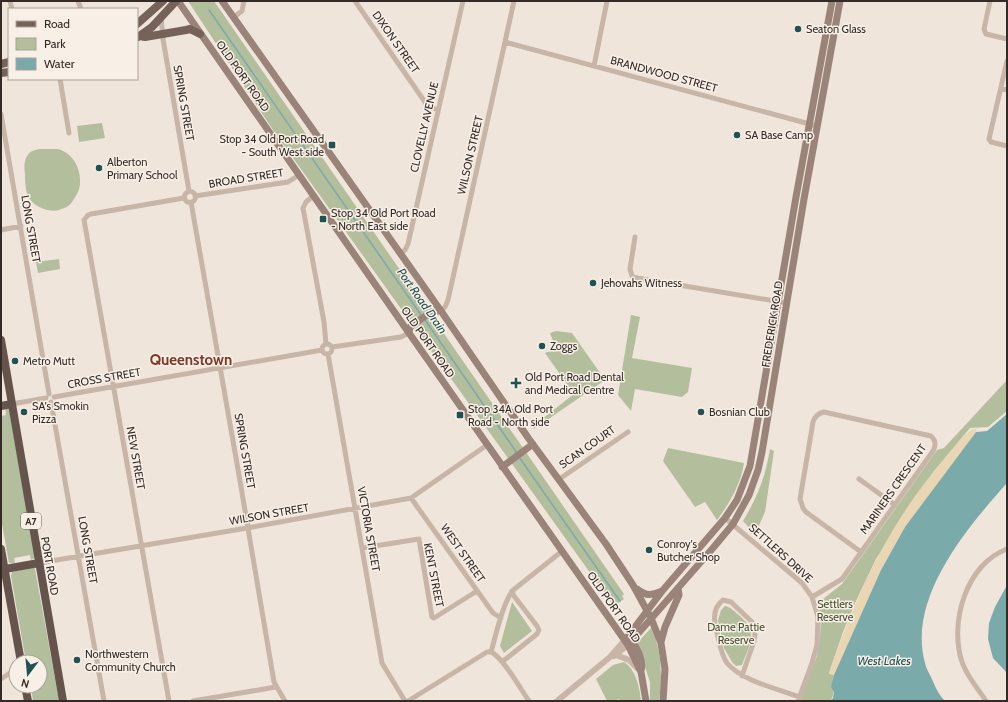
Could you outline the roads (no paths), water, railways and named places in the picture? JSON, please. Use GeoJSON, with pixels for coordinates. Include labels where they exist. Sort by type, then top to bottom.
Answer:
{"type":"FeatureCollection","features":[{"type":"Feature","properties":{"kind":"highway","name":"PORT ROAD"},"geometry":{"type":"LineString","coordinates":[[1,340],[63,701]]}},
{"type":"Feature","properties":{"kind":"highway"},"geometry":{"type":"LineString","coordinates":[[1,406],[12,404]]}},
{"type":"Feature","properties":{"kind":"highway"},"geometry":{"type":"LineString","coordinates":[[1,549],[3,570],[19,654]]}},
{"type":"Feature","properties":{"kind":"highway"},"geometry":{"type":"LineString","coordinates":[[3,570],[39,563]]}},
{"type":"Feature","properties":{"kind":"main road"},"geometry":{"type":"LineString","coordinates":[[138,23],[155,5],[163,1]]}},
{"type":"Feature","properties":{"kind":"main road"},"geometry":{"type":"LineString","coordinates":[[138,37],[162,18],[177,1]]}},
{"type":"Feature","properties":{"kind":"main road","name":"OLD PORT ROAD"},"geometry":{"type":"LineString","coordinates":[[177,1],[561,552],[638,652],[643,665],[641,672]]}},
{"type":"Feature","properties":{"kind":"main road","name":"OLD PORT ROAD"},"geometry":{"type":"LineString","coordinates":[[222,1],[441,311],[558,480],[606,544],[633,585],[651,618],[661,643],[665,669],[663,701]]}},
{"type":"Feature","properties":{"kind":"main road","name":"FREDERICK ROAD"},"geometry":{"type":"LineString","coordinates":[[628,640],[647,610],[663,590],[726,518],[737,500],[750,466],[832,1]]}},
{"type":"Feature","properties":{"kind":"main road","name":"FREDERICK ROAD"},"geometry":{"type":"LineString","coordinates":[[628,640],[651,618],[733,524],[749,496],[759,465],[840,1]]}},
{"type":"Feature","properties":{"kind":"main road"},"geometry":{"type":"LineString","coordinates":[[138,37],[190,29],[200,34]]}},
{"type":"Feature","properties":{"kind":"main road"},"geometry":{"type":"LineString","coordinates":[[408,333],[412,326],[431,312],[436,310],[441,311]]}},
{"type":"Feature","properties":{"kind":"main road"},"geometry":{"type":"LineString","coordinates":[[502,467],[533,444]]}},
{"type":"Feature","properties":{"kind":"main road"},"geometry":{"type":"LineString","coordinates":[[633,585],[643,594],[652,594],[663,590]]}},
{"type":"Feature","properties":{"kind":"main road"},"geometry":{"type":"LineString","coordinates":[[661,643],[665,627],[679,595],[678,588]]}},
{"type":"Feature","properties":{"kind":"main road"},"geometry":{"type":"LineString","coordinates":[[641,672],[646,701]]}},
{"type":"Feature","properties":{"kind":"street"},"geometry":{"type":"LineString","coordinates":[[234,17],[242,11],[244,1]]}},
{"type":"Feature","properties":{"kind":"street","name":"DIXON STREET"},"geometry":{"type":"LineString","coordinates":[[355,1],[430,107],[438,110]]}},
{"type":"Feature","properties":{"kind":"street","name":"CLOVELLY AVENUE"},"geometry":{"type":"LineString","coordinates":[[400,254],[405,250],[408,244],[463,1]]}},
{"type":"Feature","properties":{"kind":"street","name":"WILSON STREET"},"geometry":{"type":"LineString","coordinates":[[441,311],[445,307],[448,300],[514,1]]}},
{"type":"Feature","properties":{"kind":"street"},"geometry":{"type":"LineString","coordinates":[[594,66],[607,1]]}},
{"type":"Feature","properties":{"kind":"street"},"geometry":{"type":"LineString","coordinates":[[990,1],[984,29],[986,34],[1007,39]]}},
{"type":"Feature","properties":{"kind":"street","name":"SPRING STREET"},"geometry":{"type":"LineString","coordinates":[[162,18],[161,25],[164,34],[163,39],[189,191]]}},
{"type":"Feature","properties":{"kind":"street","name":"BRANDWOOD STREET"},"geometry":{"type":"LineString","coordinates":[[505,42],[818,126]]}},
{"type":"Feature","properties":{"kind":"street"},"geometry":{"type":"LineString","coordinates":[[1007,61],[989,139],[991,142],[1007,146]]}},
{"type":"Feature","properties":{"kind":"street"},"geometry":{"type":"LineString","coordinates":[[60,80],[69,133]]}},
{"type":"Feature","properties":{"kind":"street"},"geometry":{"type":"LineString","coordinates":[[1001,88],[1007,90]]}},
{"type":"Feature","properties":{"kind":"street","name":"LONG STREET"},"geometry":{"type":"LineString","coordinates":[[1,114],[104,701]]}},
{"type":"Feature","properties":{"kind":"street","name":"BROAD STREET"},"geometry":{"type":"LineString","coordinates":[[196,196],[288,182],[299,175]]}},
{"type":"Feature","properties":{"kind":"street"},"geometry":{"type":"LineString","coordinates":[[189,191],[193,192],[196,196],[191,202],[187,202],[184,198],[185,194],[189,191]]}},
{"type":"Feature","properties":{"kind":"street"},"geometry":{"type":"LineString","coordinates":[[313,196],[304,204],[303,208],[324,322],[326,344],[323,346],[322,350],[324,353],[328,354],[332,351],[332,347]]}},
{"type":"Feature","properties":{"kind":"street","name":"NEW STREET"},"geometry":{"type":"LineString","coordinates":[[169,701],[84,223],[86,218],[91,214],[184,198]]}},
{"type":"Feature","properties":{"kind":"street","name":"SPRING STREET"},"geometry":{"type":"LineString","coordinates":[[191,202],[276,687],[285,701]]}},
{"type":"Feature","properties":{"kind":"street"},"geometry":{"type":"LineString","coordinates":[[1,230],[21,226]]}},
{"type":"Feature","properties":{"kind":"street"},"geometry":{"type":"LineString","coordinates":[[635,237],[630,269],[632,276],[787,303]]}},
{"type":"Feature","properties":{"kind":"street"},"geometry":{"type":"LineString","coordinates":[[326,344],[330,344],[332,347],[401,337],[408,333]]}},
{"type":"Feature","properties":{"kind":"street","name":"CROSS STREET"},"geometry":{"type":"LineString","coordinates":[[12,404],[322,350]]}},
{"type":"Feature","properties":{"kind":"street","name":"VICTORIA STREET"},"geometry":{"type":"LineString","coordinates":[[328,354],[382,664],[405,701]]}},
{"type":"Feature","properties":{"kind":"street","name":"MARINERS CRESCENT"},"geometry":{"type":"LineString","coordinates":[[812,597],[842,579],[933,451],[935,446],[934,439],[926,434],[824,412],[817,415],[813,422],[800,499],[806,512],[861,552]]}},
{"type":"Feature","properties":{"kind":"street","name":"SCAN COURT"},"geometry":{"type":"LineString","coordinates":[[558,480],[628,432]]}},
{"type":"Feature","properties":{"kind":"street","name":"WILSON STREET"},"geometry":{"type":"LineString","coordinates":[[39,563],[248,528],[411,498],[487,445]]}},
{"type":"Feature","properties":{"kind":"street"},"geometry":{"type":"LineString","coordinates":[[859,480],[895,505]]}},
{"type":"Feature","properties":{"kind":"street","name":"WEST STREET"},"geometry":{"type":"LineString","coordinates":[[411,498],[493,613],[500,618]]}},
{"type":"Feature","properties":{"kind":"street","name":"SETTLERS DRIVE"},"geometry":{"type":"LineString","coordinates":[[726,518],[802,583],[812,597],[818,617],[816,645],[812,663],[798,699]]}},
{"type":"Feature","properties":{"kind":"street","name":"KENT STREET"},"geometry":{"type":"LineString","coordinates":[[362,548],[419,539],[431,611],[434,618],[477,591]]}},
{"type":"Feature","properties":{"kind":"street"},"geometry":{"type":"LineString","coordinates":[[985,699],[968,675],[963,663],[958,648],[958,620],[966,594],[982,566],[999,552],[1007,549]]}},
{"type":"Feature","properties":{"kind":"street"},"geometry":{"type":"LineString","coordinates":[[491,652],[500,618],[508,597],[512,591],[561,552]]}},
{"type":"Feature","properties":{"kind":"street"},"geometry":{"type":"LineString","coordinates":[[502,662],[537,634],[539,630],[514,596],[512,591]]}},
{"type":"Feature","properties":{"kind":"street"},"geometry":{"type":"LineString","coordinates":[[742,676],[755,634],[752,622],[731,602],[723,600],[718,604],[714,618],[722,653],[727,663],[742,676],[798,699]]}},
{"type":"Feature","properties":{"kind":"street"},"geometry":{"type":"LineString","coordinates":[[557,701],[613,656],[628,640]]}},
{"type":"Feature","properties":{"kind":"street"},"geometry":{"type":"LineString","coordinates":[[408,701],[487,652],[491,652],[495,654],[502,662],[529,701]]}},
{"type":"Feature","properties":{"kind":"street"},"geometry":{"type":"LineString","coordinates":[[613,656],[629,660],[641,672]]}},
{"type":"Feature","properties":{"kind":"street"},"geometry":{"type":"LineString","coordinates":[[193,701],[276,687]]}},
{"type":"Feature","properties":{"kind":"water","name":"West Lakes"},"geometry":{"type":"Polygon","coordinates":[[[1007,414],[1007,483],[975,521],[944,566],[932,589],[925,614],[922,638],[925,663],[940,696],[945,701],[830,701],[833,698],[834,692],[831,687],[834,675],[881,570],[905,527],[976,432],[987,431],[1007,414]]]}},
{"type":"Feature","properties":{"kind":"water"},"geometry":{"type":"Polygon","coordinates":[[[1006,587],[1007,673],[993,658],[988,639],[989,623],[995,607],[1006,587]]]}},
{"type":"Feature","properties":{"kind":"waterway","name":"Port Road Drain"},"geometry":{"type":"LineString","coordinates":[[209,10],[421,315]]}},
{"type":"Feature","properties":{"kind":"waterway","name":"Port Road Drain"},"geometry":{"type":"LineString","coordinates":[[425,320],[517,453]]}},
{"type":"Feature","properties":{"kind":"waterway","name":"Port Road Drain"},"geometry":{"type":"LineString","coordinates":[[519,457],[620,601]]}},
{"type":"Feature","properties":{"kind":"place","name":"Seaton Glass"},"geometry":{"type":"Point","coordinates":[798,29]}},
{"type":"Feature","properties":{"kind":"place","name":"SA Base Camp"},"geometry":{"type":"Point","coordinates":[737,135]}},
{"type":"Feature","properties":{"kind":"place","name":"Stop 34 Old Port Road - South West side"},"geometry":{"type":"Point","coordinates":[332,145]}},
{"type":"Feature","properties":{"kind":"place","name":"Alberton Primary School"},"geometry":{"type":"Point","coordinates":[99,168]}},
{"type":"Feature","properties":{"kind":"place","name":"Stop 34 Old Port Road - North East side"},"geometry":{"type":"Point","coordinates":[323,219]}},
{"type":"Feature","properties":{"kind":"place","name":"Jehovahs Witness"},"geometry":{"type":"Point","coordinates":[593,283]}},
{"type":"Feature","properties":{"kind":"place","name":"Zoggs"},"geometry":{"type":"Point","coordinates":[542,346]}},
{"type":"Feature","properties":{"kind":"place","name":"Metro Mutt"},"geometry":{"type":"Point","coordinates":[15,361]}},
{"type":"Feature","properties":{"kind":"place","name":"Old Port Road Dental and Medical Centre"},"geometry":{"type":"Point","coordinates":[516,383]}},
{"type":"Feature","properties":{"kind":"place","name":"SA's Smokin Pizza"},"geometry":{"type":"Point","coordinates":[24,412]}},
{"type":"Feature","properties":{"kind":"place","name":"Bosnian Club"},"geometry":{"type":"Point","coordinates":[701,412]}},
{"type":"Feature","properties":{"kind":"place","name":"Stop 34A Old Port Road - North side"},"geometry":{"type":"Point","coordinates":[460,415]}},
{"type":"Feature","properties":{"kind":"place","name":"Conroy's Butcher Shop"},"geometry":{"type":"Point","coordinates":[649,550]}},
{"type":"Feature","properties":{"kind":"place","name":"Northwestern Community Church"},"geometry":{"type":"Point","coordinates":[77,660]}},
{"type":"Feature","properties":{"kind":"district","name":"Queenstown"},"geometry":{"type":"Point","coordinates":[191,360]}},
{"type":"Feature","properties":{"kind":"park label","name":"Settlers Reserve"},"geometry":{"type":"Point","coordinates":[835,610]}},
{"type":"Feature","properties":{"kind":"park label","name":"Dame Pattie Reserve"},"geometry":{"type":"Point","coordinates":[736,633]}}]}
